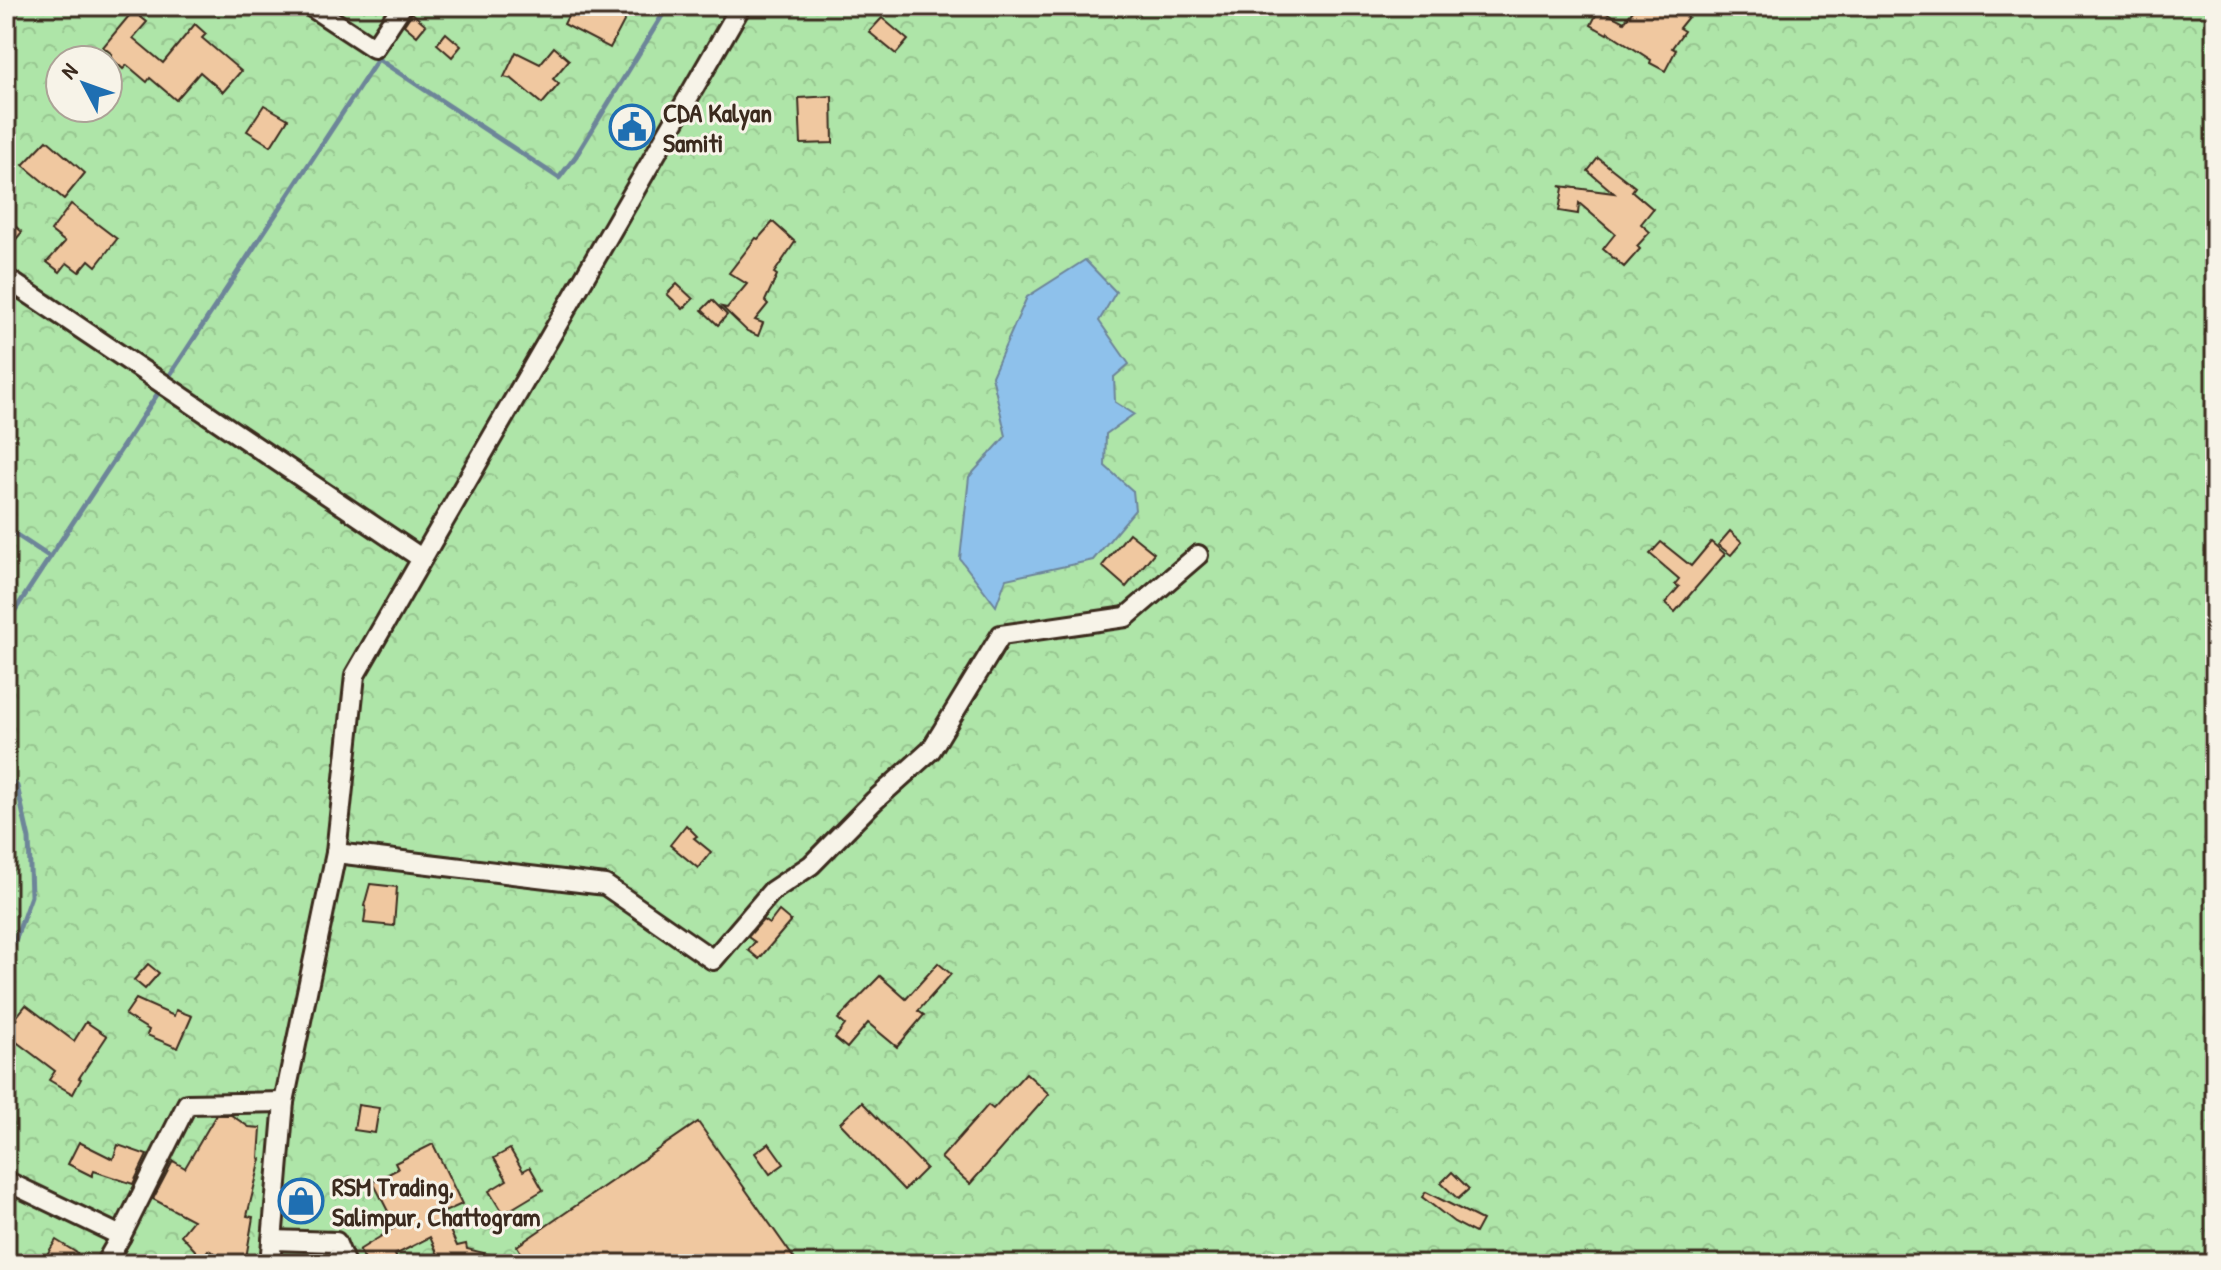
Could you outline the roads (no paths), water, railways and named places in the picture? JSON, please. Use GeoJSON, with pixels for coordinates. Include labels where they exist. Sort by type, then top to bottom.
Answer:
{"type":"FeatureCollection","features":[{"type":"Feature","properties":{"kind":"street"},"geometry":{"type":"LineString","coordinates":[[310,6],[374,48],[402,6]]}},
{"type":"Feature","properties":{"kind":"street"},"geometry":{"type":"LineString","coordinates":[[270,1264],[284,1102],[336,853],[355,675],[741,6]]}},
{"type":"Feature","properties":{"kind":"street"},"geometry":{"type":"LineString","coordinates":[[6,278],[421,558]]}},
{"type":"Feature","properties":{"kind":"street"},"geometry":{"type":"LineString","coordinates":[[336,853],[605,885],[713,960],[772,891],[811,865],[874,801],[931,750],[1001,635],[1126,617],[1198,555]]}},
{"type":"Feature","properties":{"kind":"street"},"geometry":{"type":"LineString","coordinates":[[105,1264],[187,1104],[284,1102]]}},
{"type":"Feature","properties":{"kind":"street"},"geometry":{"type":"LineString","coordinates":[[6,1181],[121,1236]]}},
{"type":"Feature","properties":{"kind":"street"},"geometry":{"type":"LineString","coordinates":[[272,1240],[336,1242],[345,1264]]}},
{"type":"Feature","properties":{"kind":"water"},"geometry":{"type":"Polygon","coordinates":[[[1085,260],[1116,292],[1099,321],[1129,364],[1114,377],[1115,402],[1134,414],[1106,434],[1105,466],[1133,491],[1135,510],[1093,560],[1006,579],[996,606],[960,559],[969,477],[1006,436],[992,376],[1027,297],[1085,260]]]}},
{"type":"Feature","properties":{"kind":"waterway"},"geometry":{"type":"LineString","coordinates":[[6,624],[378,59],[559,178],[576,156],[668,6]]}},
{"type":"Feature","properties":{"kind":"waterway"},"geometry":{"type":"LineString","coordinates":[[6,528],[50,557]]}},
{"type":"Feature","properties":{"kind":"waterway"},"geometry":{"type":"LineString","coordinates":[[6,778],[17,786],[29,839],[31,896],[6,966]]}},
{"type":"Feature","properties":{"kind":"place","name":"CDA Kalyan Samiti"},"geometry":{"type":"Point","coordinates":[632,127]}},
{"type":"Feature","properties":{"kind":"place","name":"RSM Trading, Salimpur, Chattogram"},"geometry":{"type":"Point","coordinates":[301,1201]}}]}
